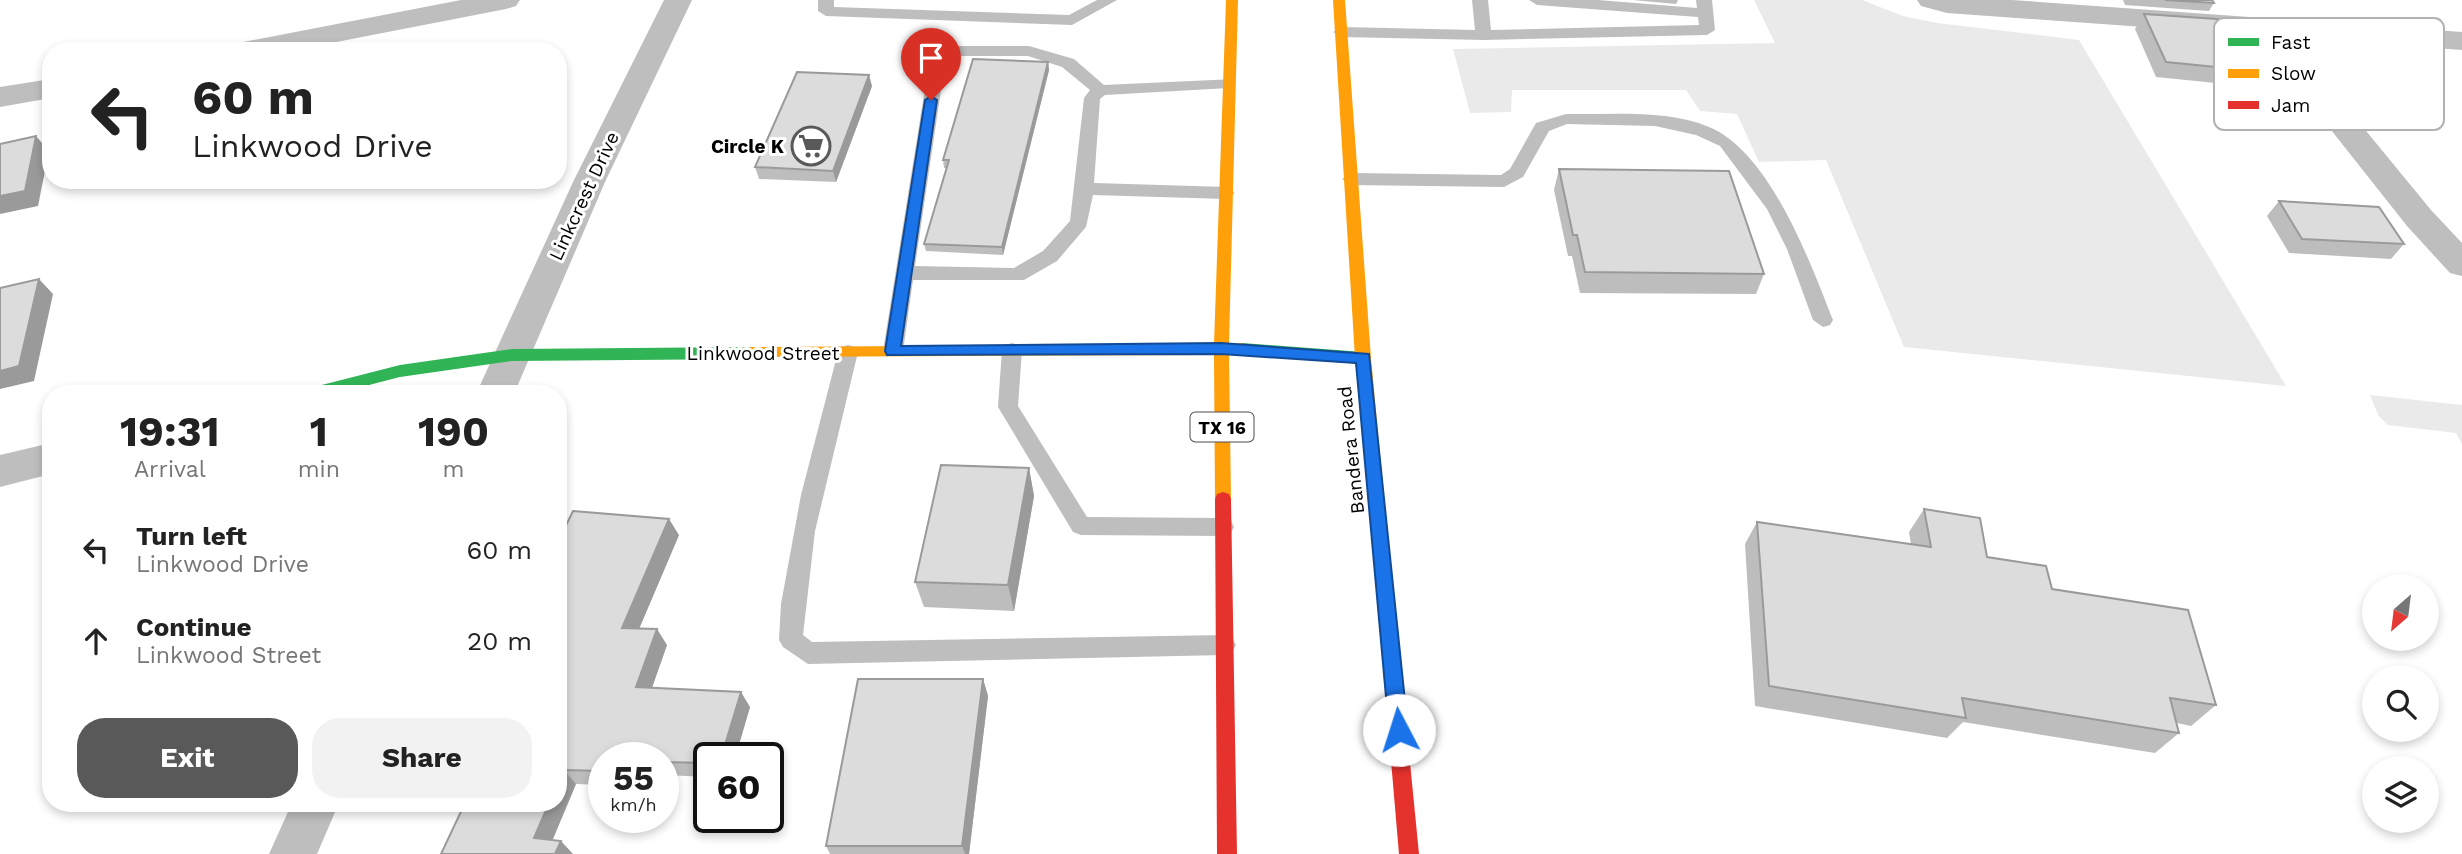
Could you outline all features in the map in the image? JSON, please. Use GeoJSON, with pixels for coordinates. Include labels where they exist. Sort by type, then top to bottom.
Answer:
{"type":"FeatureCollection","features":[{"type":"Feature","properties":{"kind":"main road","name":"TX 16"},"geometry":{"type":"LineString","coordinates":[[1227,854],[1221,348],[1232,0]]}},
{"type":"Feature","properties":{"kind":"main road","name":"Bandera Road"},"geometry":{"type":"LineString","coordinates":[[1339,0],[1363,358],[1409,854]]}},
{"type":"Feature","properties":{"kind":"main road","name":"Linkwood Street"},"geometry":{"type":"LineString","coordinates":[[345,385],[400,371],[512,355],[1221,348],[1363,358]]}},
{"type":"Feature","properties":{"kind":"street"},"geometry":{"type":"LineString","coordinates":[[289,42],[506,0]]}},
{"type":"Feature","properties":{"kind":"street","name":"Linkcrest Drive"},"geometry":{"type":"LineString","coordinates":[[499,385],[589,182],[677,0]]}},
{"type":"Feature","properties":{"kind":"street"},"geometry":{"type":"LineString","coordinates":[[1931,0],[1947,4],[2214,23]]}},
{"type":"Feature","properties":{"kind":"street"},"geometry":{"type":"LineString","coordinates":[[2444,40],[2462,41]]}},
{"type":"Feature","properties":{"kind":"street"},"geometry":{"type":"LineString","coordinates":[[0,97],[42,90]]}},
{"type":"Feature","properties":{"kind":"street"},"geometry":{"type":"LineString","coordinates":[[2348,130],[2419,218],[2462,264]]}},
{"type":"Feature","properties":{"kind":"street"},"geometry":{"type":"LineString","coordinates":[[0,471],[42,460]]}},
{"type":"Feature","properties":{"kind":"street"},"geometry":{"type":"LineString","coordinates":[[293,854],[312,812]]}},
{"type":"Feature","properties":{"kind":"lane"},"geometry":{"type":"LineString","coordinates":[[826,6],[1072,20],[1109,0]]}},
{"type":"Feature","properties":{"kind":"lane"},"geometry":{"type":"LineString","coordinates":[[1480,0],[1484,35]]}},
{"type":"Feature","properties":{"kind":"lane"},"geometry":{"type":"LineString","coordinates":[[1341,32],[1484,35],[1707,30],[1705,6],[1537,0]]}},
{"type":"Feature","properties":{"kind":"lane"},"geometry":{"type":"LineString","coordinates":[[1591,2],[1591,34]]}},
{"type":"Feature","properties":{"kind":"lane"},"geometry":{"type":"LineString","coordinates":[[893,351],[939,51],[1029,51],[1068,63],[1100,90]]}},
{"type":"Feature","properties":{"kind":"lane"},"geometry":{"type":"LineString","coordinates":[[905,273],[1017,275],[1050,256],[1079,223],[1092,98],[1100,90],[1229,83]]}},
{"type":"Feature","properties":{"kind":"lane"},"geometry":{"type":"LineString","coordinates":[[1351,179],[1504,181],[1517,173],[1542,127],[1566,119],[1655,121],[1701,130],[1726,142],[1769,197],[1796,249],[1823,320]]}},
{"type":"Feature","properties":{"kind":"lane"},"geometry":{"type":"LineString","coordinates":[[1084,189],[1226,193]]}},
{"type":"Feature","properties":{"kind":"lane"},"geometry":{"type":"LineString","coordinates":[[1012,350],[1008,407],[1081,526],[1223,527]]}},
{"type":"Feature","properties":{"kind":"lane"},"geometry":{"type":"LineString","coordinates":[[848,352],[803,541],[792,597],[791,640],[808,653],[1224,645]]}},
{"type":"Feature","properties":{"kind":"shaded area"},"geometry":{"type":"Polygon","coordinates":[[[1754,0],[1862,0],[1903,16],[1937,23],[2079,40],[2286,386],[1904,347],[1826,160],[1759,162],[1737,114],[1700,111],[1686,90],[1512,90],[1511,112],[1470,113],[1453,49],[1775,43],[1754,0]]]}},
{"type":"Feature","properties":{"kind":"shaded area"},"geometry":{"type":"Polygon","coordinates":[[[2370,395],[2462,405],[2462,444],[2456,433],[2388,425],[2378,415],[2370,395]]]}},
{"type":"Feature","properties":{"kind":"building"},"geometry":{"type":"Polygon","coordinates":[[[2165,0],[2212,0],[2214,3],[2165,0]]]}},
{"type":"Feature","properties":{"kind":"building"},"geometry":{"type":"Polygon","coordinates":[[[2144,14],[2214,19],[2214,67],[2166,62],[2144,14]]]}},
{"type":"Feature","properties":{"kind":"building"},"geometry":{"type":"Polygon","coordinates":[[[973,59],[1048,62],[1002,247],[924,244],[949,160],[943,160],[973,59]]]}},
{"type":"Feature","properties":{"kind":"building","name":"Circle K"},"geometry":{"type":"Polygon","coordinates":[[[797,72],[869,75],[833,171],[755,167],[797,72]]]}},
{"type":"Feature","properties":{"kind":"building"},"geometry":{"type":"Polygon","coordinates":[[[36,136],[25,191],[0,196],[0,144],[36,136]]]}},
{"type":"Feature","properties":{"kind":"building"},"geometry":{"type":"Polygon","coordinates":[[[1559,169],[1729,171],[1764,274],[1585,272],[1577,235],[1573,235],[1559,169]]]}},
{"type":"Feature","properties":{"kind":"building"},"geometry":{"type":"Polygon","coordinates":[[[2279,201],[2379,207],[2404,244],[2302,239],[2279,201]]]}},
{"type":"Feature","properties":{"kind":"building"},"geometry":{"type":"Polygon","coordinates":[[[39,279],[19,366],[0,371],[0,288],[39,279]]]}},
{"type":"Feature","properties":{"kind":"building"},"geometry":{"type":"Polygon","coordinates":[[[941,465],[1029,468],[1008,585],[915,582],[941,465]]]}},
{"type":"Feature","properties":{"kind":"building"},"geometry":{"type":"Polygon","coordinates":[[[1924,509],[1980,518],[1987,557],[2046,566],[2052,589],[2188,610],[2216,705],[2170,698],[2179,733],[1962,698],[1966,718],[1769,686],[1757,522],[1931,547],[1924,509]]]}},
{"type":"Feature","properties":{"kind":"building"},"geometry":{"type":"Polygon","coordinates":[[[573,511],[669,519],[622,628],[657,629],[636,687],[741,692],[726,742],[693,742],[693,763],[679,762],[679,742],[588,742],[588,771],[567,770],[567,523],[573,511]]]}},
{"type":"Feature","properties":{"kind":"building"},"geometry":{"type":"Polygon","coordinates":[[[858,679],[983,679],[962,846],[826,846],[858,679]]]}},
{"type":"Feature","properties":{"kind":"building"},"geometry":{"type":"Polygon","coordinates":[[[461,812],[545,812],[534,838],[561,841],[555,854],[441,854],[461,812]]]}},
{"type":"Feature","properties":{"kind":"traffic: fast"},"geometry":{"type":"LineString","coordinates":[[1242,349],[1363,358]]}},
{"type":"Feature","properties":{"kind":"traffic: fast"},"geometry":{"type":"LineString","coordinates":[[345,385],[400,371],[512,355],[750,353]]}},
{"type":"Feature","properties":{"kind":"traffic: slow"},"geometry":{"type":"LineString","coordinates":[[1223,499],[1221,348],[1232,0]]}},
{"type":"Feature","properties":{"kind":"traffic: slow"},"geometry":{"type":"LineString","coordinates":[[1339,0],[1363,358],[1380,539]]}},
{"type":"Feature","properties":{"kind":"traffic: slow"},"geometry":{"type":"LineString","coordinates":[[750,353],[1242,349]]}},
{"type":"Feature","properties":{"kind":"traffic: jam"},"geometry":{"type":"LineString","coordinates":[[1223,499],[1227,854]]}},
{"type":"Feature","properties":{"kind":"traffic: jam"},"geometry":{"type":"LineString","coordinates":[[1380,539],[1409,854]]}},
{"type":"Feature","properties":{"kind":"place","name":"Circle K"},"geometry":{"type":"Point","coordinates":[811,146]}},
{"type":"Feature","properties":{"kind":"route"},"geometry":{"type":"LineString","coordinates":[[931,100],[893,351],[1221,348],[1363,358],[1399,730]]}}]}
